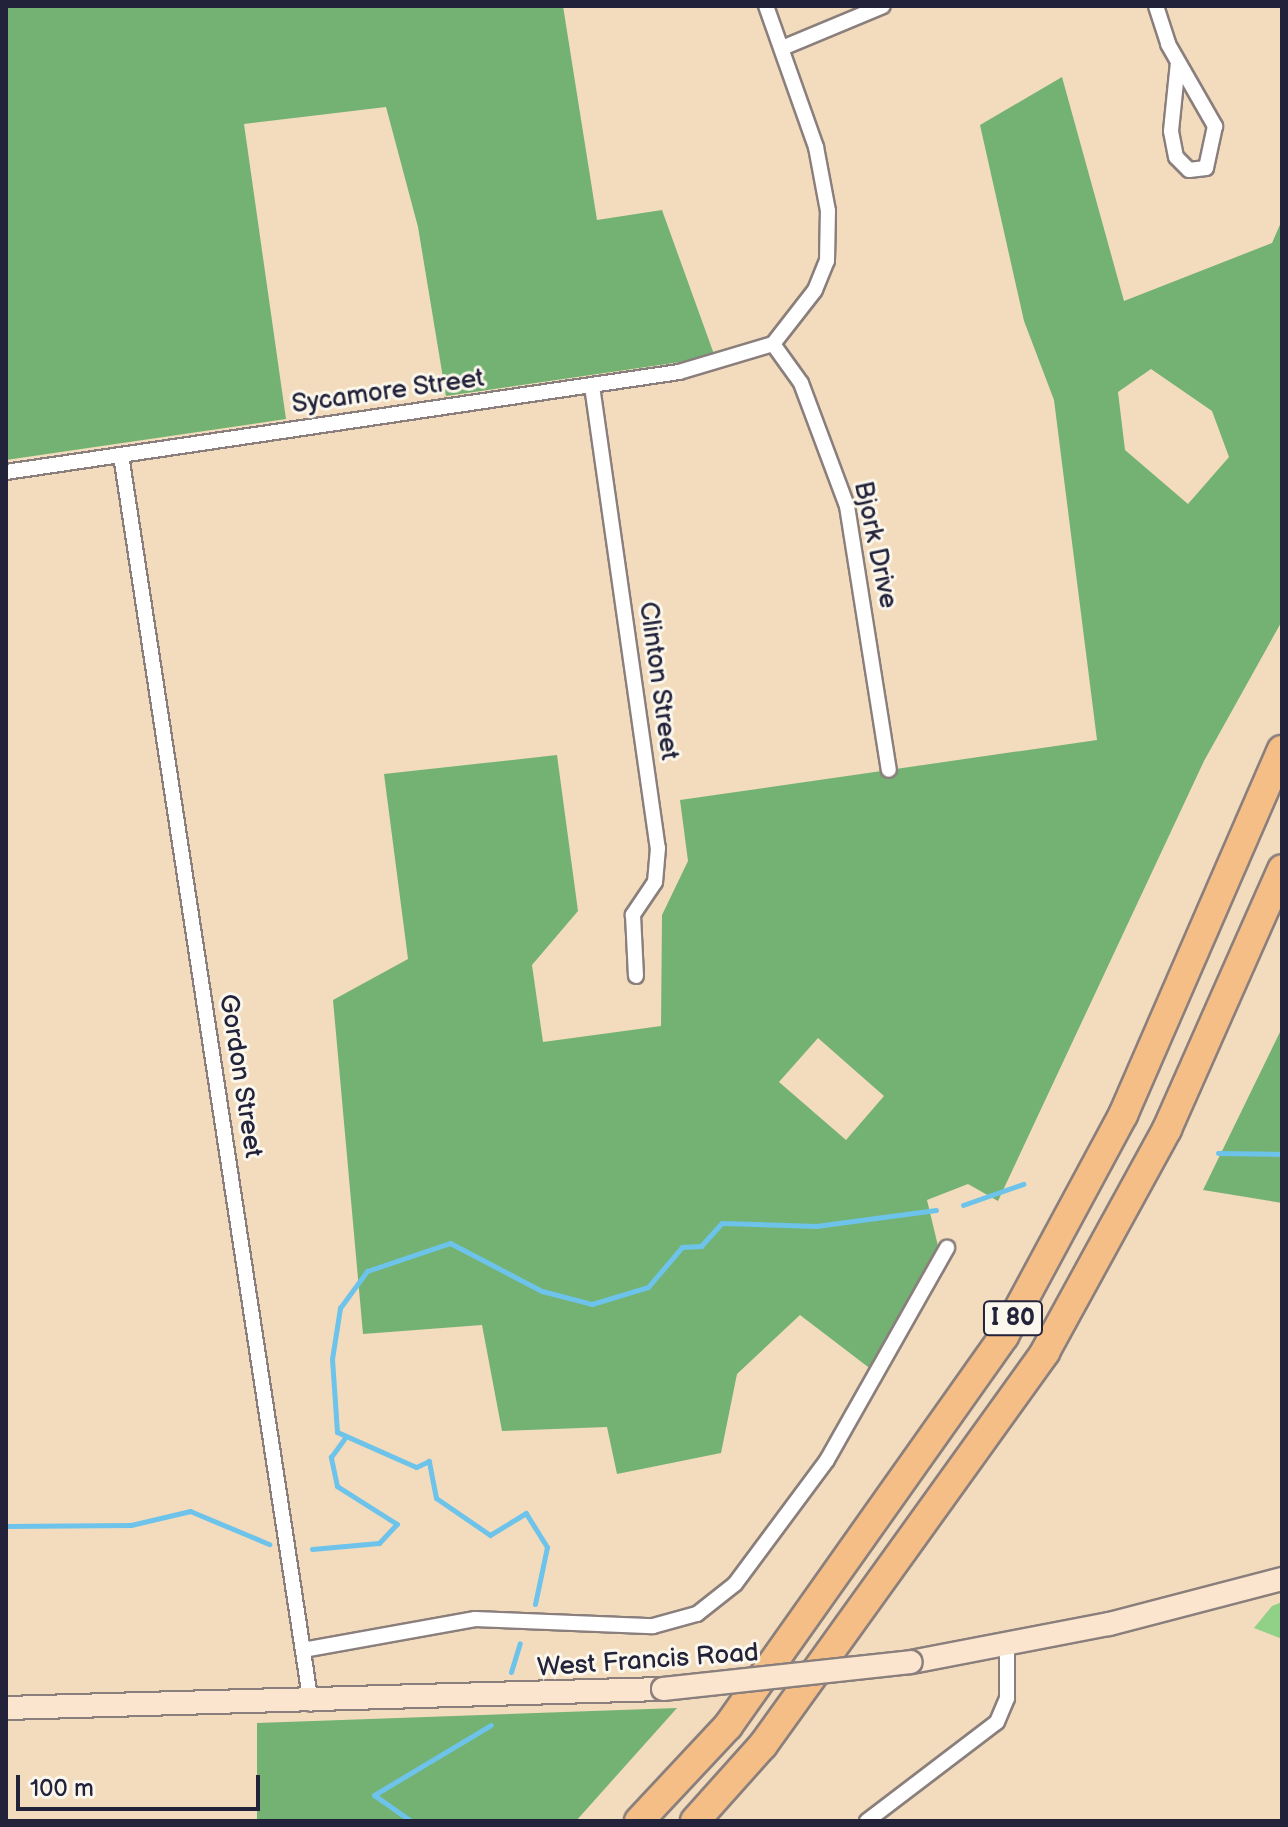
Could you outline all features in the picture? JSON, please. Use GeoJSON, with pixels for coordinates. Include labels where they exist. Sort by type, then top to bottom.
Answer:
{"type":"FeatureCollection","features":[{"type":"Feature","properties":{"kind":"highway","name":"I 80"},"geometry":{"type":"LineString","coordinates":[[639,1821],[728,1726],[1004,1336],[1123,1115],[1282,750]]}},
{"type":"Feature","properties":{"kind":"highway","name":"I 80"},"geometry":{"type":"LineString","coordinates":[[695,1821],[763,1745],[1045,1352],[1167,1129],[1282,869]]}},
{"type":"Feature","properties":{"kind":"street"},"geometry":{"type":"LineString","coordinates":[[766,6],[816,147],[828,211],[827,261],[815,290],[773,344]]}},
{"type":"Feature","properties":{"kind":"street"},"geometry":{"type":"LineString","coordinates":[[782,48],[883,6]]}},
{"type":"Feature","properties":{"kind":"street"},"geometry":{"type":"LineString","coordinates":[[1156,6],[1178,62],[1215,126],[1206,168],[1189,170],[1176,157],[1171,131],[1178,62]]}},
{"type":"Feature","properties":{"kind":"street","name":"Sycamore Street"},"geometry":{"type":"LineString","coordinates":[[6,472],[592,386],[725,363],[773,344]]}},
{"type":"Feature","properties":{"kind":"street","name":"Bjork Drive"},"geometry":{"type":"LineString","coordinates":[[773,344],[801,383],[847,506],[889,770]]}},
{"type":"Feature","properties":{"kind":"street","name":"Clinton Street"},"geometry":{"type":"LineString","coordinates":[[592,386],[658,848],[655,882],[633,915],[636,976]]}},
{"type":"Feature","properties":{"kind":"street","name":"Gordon Street"},"geometry":{"type":"LineString","coordinates":[[121,455],[312,1705]]}},
{"type":"Feature","properties":{"kind":"street","name":"West Francis Road"},"geometry":{"type":"LineString","coordinates":[[303,1650],[475,1619],[653,1626],[697,1614],[735,1584],[827,1460],[947,1248]]}},
{"type":"Feature","properties":{"kind":"street","name":"West Francis Road"},"geometry":{"type":"LineString","coordinates":[[6,1708],[312,1705],[663,1689],[911,1662],[1007,1643],[1282,1579]]}},
{"type":"Feature","properties":{"kind":"street"},"geometry":{"type":"LineString","coordinates":[[867,1821],[997,1722],[1007,1698],[1007,1643]]}},
{"type":"Feature","properties":{"kind":"green space"},"geometry":{"type":"Polygon","coordinates":[[[6,6],[563,6],[597,220],[662,210],[715,357],[446,396],[418,227],[386,107],[244,124],[286,419],[6,460],[6,6]]]}},
{"type":"Feature","properties":{"kind":"green space"},"geometry":{"type":"Polygon","coordinates":[[[1062,77],[1124,301],[1272,243],[1282,220],[1282,621],[1204,761],[998,1201],[968,1184],[927,1200],[938,1246],[872,1370],[800,1315],[737,1374],[721,1453],[617,1474],[607,1427],[502,1431],[482,1325],[363,1334],[333,1000],[408,959],[384,774],[557,755],[578,911],[532,965],[543,1042],[661,1026],[662,915],[688,861],[680,800],[1097,740],[1054,400],[1024,321],[980,125],[1062,77]],[[1151,369],[1118,392],[1125,450],[1188,504],[1229,457],[1212,411],[1151,369]],[[818,1038],[779,1082],[846,1140],[884,1096],[818,1038]]]}},
{"type":"Feature","properties":{"kind":"green space"},"geometry":{"type":"Polygon","coordinates":[[[1282,1028],[1282,1203],[1203,1190],[1282,1028]]]}},
{"type":"Feature","properties":{"kind":"green space"},"geometry":{"type":"Polygon","coordinates":[[[1282,1602],[1282,1639],[1254,1628],[1272,1606],[1282,1602]]]}},
{"type":"Feature","properties":{"kind":"green space"},"geometry":{"type":"Polygon","coordinates":[[[677,1708],[576,1821],[257,1821],[257,1723],[677,1708]]]}},
{"type":"Feature","properties":{"kind":"waterway"},"geometry":{"type":"LineString","coordinates":[[1218,1153],[1282,1154]]}},
{"type":"Feature","properties":{"kind":"waterway"},"geometry":{"type":"LineString","coordinates":[[963,1205],[1023,1184]]}},
{"type":"Feature","properties":{"kind":"waterway"},"geometry":{"type":"LineString","coordinates":[[535,1604],[547,1547],[526,1513],[490,1535],[436,1498],[429,1461],[416,1467],[337,1432],[332,1359],[340,1308],[367,1271],[450,1243],[542,1291],[592,1304],[648,1287],[682,1247],[701,1246],[722,1223],[816,1226],[936,1210]]}},
{"type":"Feature","properties":{"kind":"waterway"},"geometry":{"type":"LineString","coordinates":[[312,1549],[379,1543],[397,1524],[337,1486],[331,1457],[344,1439]]}},
{"type":"Feature","properties":{"kind":"waterway"},"geometry":{"type":"LineString","coordinates":[[6,1526],[131,1525],[190,1511],[269,1544]]}},
{"type":"Feature","properties":{"kind":"waterway"},"geometry":{"type":"LineString","coordinates":[[511,1672],[520,1643]]}},
{"type":"Feature","properties":{"kind":"waterway"},"geometry":{"type":"LineString","coordinates":[[411,1821],[374,1795],[491,1725]]}}]}
